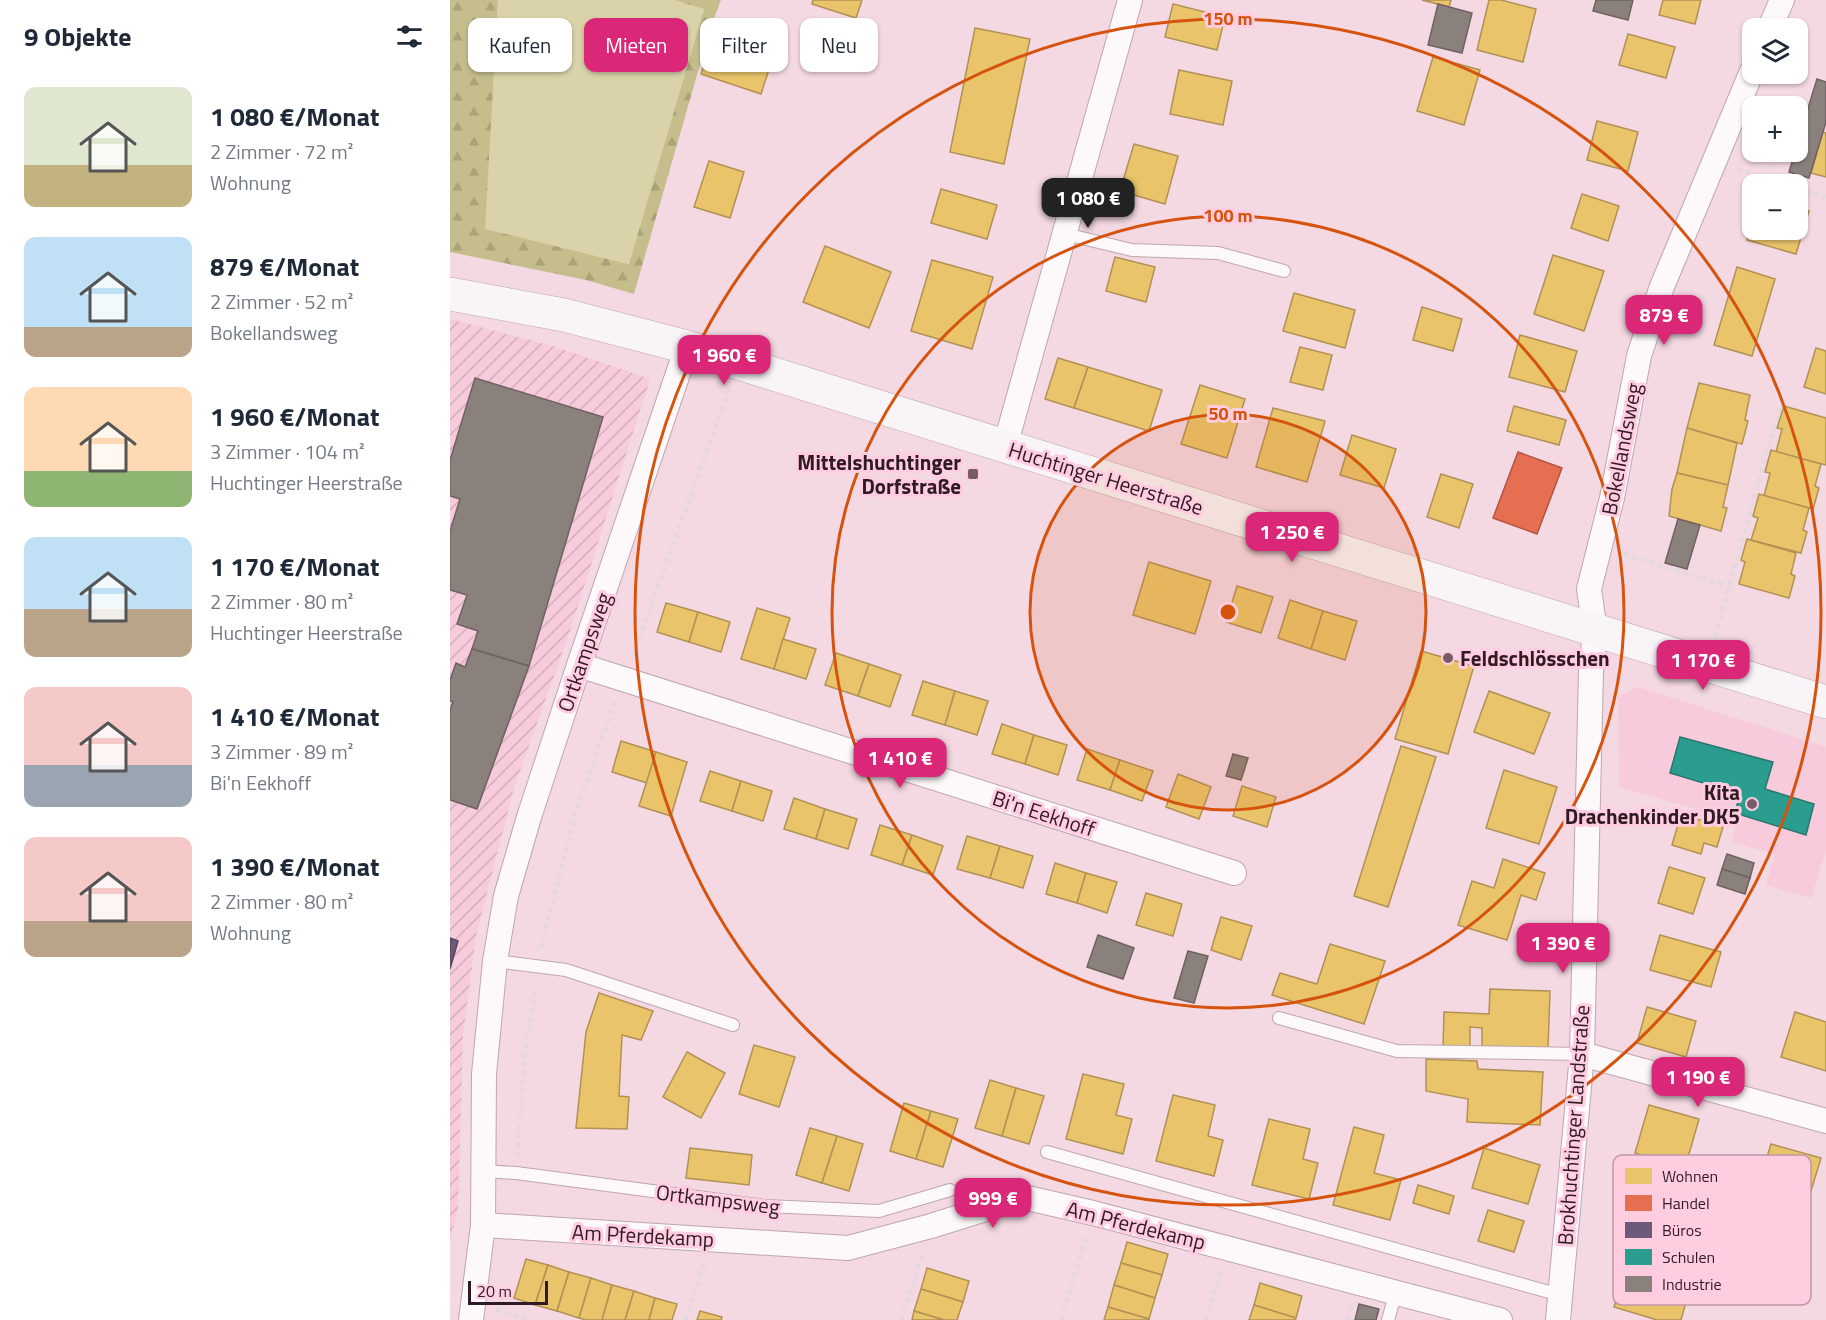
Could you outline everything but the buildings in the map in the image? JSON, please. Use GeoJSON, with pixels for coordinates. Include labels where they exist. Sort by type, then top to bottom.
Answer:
{"type":"FeatureCollection","features":[{"type":"Feature","properties":{"kind":"main road","name":"Huchtinger Heerstraße"},"geometry":{"type":"LineString","coordinates":[[450,294],[564,315],[687,347],[1826,702]]}},
{"type":"Feature","properties":{"kind":"street"},"geometry":{"type":"LineString","coordinates":[[1005,446],[1130,0]]}},
{"type":"Feature","properties":{"kind":"street"},"geometry":{"type":"LineString","coordinates":[[1774,18],[1782,0]]}},
{"type":"Feature","properties":{"kind":"street","name":"Bokellandsweg"},"geometry":{"type":"LineString","coordinates":[[1595,631],[1589,589],[1612,498],[1639,356],[1661,289],[1746,84]]}},
{"type":"Feature","properties":{"kind":"street","name":"Ortkampsweg"},"geometry":{"type":"LineString","coordinates":[[471,1312],[483,1225],[484,1074],[495,961],[506,896],[529,817],[579,665],[687,347]]}},
{"type":"Feature","properties":{"kind":"street","name":"Brokhuchtinger Landstraße"},"geometry":{"type":"LineString","coordinates":[[1558,1320],[1582,1054],[1595,631]]}},
{"type":"Feature","properties":{"kind":"street","name":"Bi'n Eekhoff"},"geometry":{"type":"LineString","coordinates":[[579,665],[1234,873]]}},
{"type":"Feature","properties":{"kind":"street"},"geometry":{"type":"LineString","coordinates":[[1582,1054],[1826,1121]]}},
{"type":"Feature","properties":{"kind":"street","name":"Am Pferdekamp"},"geometry":{"type":"LineString","coordinates":[[483,1225],[848,1248],[931,1226],[1023,1197],[1396,1292],[1490,1319]]}},
{"type":"Feature","properties":{"kind":"lane"},"geometry":{"type":"LineString","coordinates":[[1065,234],[1132,250],[1218,252],[1284,271]]}},
{"type":"Feature","properties":{"kind":"lane"},"geometry":{"type":"LineString","coordinates":[[495,961],[566,970],[733,1025]]}},
{"type":"Feature","properties":{"kind":"lane"},"geometry":{"type":"LineString","coordinates":[[1279,1018],[1397,1051],[1582,1054]]}},
{"type":"Feature","properties":{"kind":"lane"},"geometry":{"type":"LineString","coordinates":[[1047,1152],[1560,1295]]}},
{"type":"Feature","properties":{"kind":"lane","name":"Ortkampsweg"},"geometry":{"type":"LineString","coordinates":[[483,1171],[516,1173],[766,1206],[879,1211],[950,1190]]}},
{"type":"Feature","properties":{"kind":"lane"},"geometry":{"type":"LineString","coordinates":[[1388,1320],[1396,1292]]}},
{"type":"Feature","properties":{"kind":"path"},"geometry":{"type":"LineString","coordinates":[[1713,162],[1752,174]]}},
{"type":"Feature","properties":{"kind":"path"},"geometry":{"type":"LineString","coordinates":[[1766,174],[1770,164],[1775,165]]}},
{"type":"Feature","properties":{"kind":"path"},"geometry":{"type":"LineString","coordinates":[[1808,191],[1826,197]]}},
{"type":"Feature","properties":{"kind":"path"},"geometry":{"type":"LineString","coordinates":[[516,1173],[525,1052],[538,966],[576,811],[738,364]]}},
{"type":"Feature","properties":{"kind":"path"},"geometry":{"type":"LineString","coordinates":[[1707,665],[1781,404]]}},
{"type":"Feature","properties":{"kind":"path"},"geometry":{"type":"LineString","coordinates":[[1600,547],[1729,586]]}},
{"type":"Feature","properties":{"kind":"path"},"geometry":{"type":"LineString","coordinates":[[1061,1320],[1093,1213]]}},
{"type":"Feature","properties":{"kind":"path"},"geometry":{"type":"LineString","coordinates":[[901,1320],[931,1226]]}},
{"type":"Feature","properties":{"kind":"path"},"geometry":{"type":"LineString","coordinates":[[686,1320],[713,1239]]}},
{"type":"Feature","properties":{"kind":"path"},"geometry":{"type":"LineString","coordinates":[[1206,1320],[1227,1248]]}},
{"type":"Feature","properties":{"kind":"path"},"geometry":{"type":"LineString","coordinates":[[471,1312],[495,1310],[529,1320]]}},
{"type":"Feature","properties":{"kind":"path"},"geometry":{"type":"LineString","coordinates":[[494,1320],[495,1310]]}},
{"type":"Feature","properties":{"kind":"shaded area"},"geometry":{"type":"Polygon","coordinates":[[[498,0],[674,0],[704,8],[688,63],[688,18],[584,18],[584,72],[686,72],[630,264],[484,229],[494,72],[572,72],[572,18],[497,18],[498,0]]]}},
{"type":"Feature","properties":{"kind":"shaded area"},"geometry":{"type":"Polygon","coordinates":[[[450,319],[553,346],[650,379],[569,634],[514,788],[476,936],[463,1035],[458,1207],[450,1241],[450,319]]]}},
{"type":"Feature","properties":{"kind":"shaded area","name":"Kita Drachenkinder DK5"},"geometry":{"type":"Polygon","coordinates":[[[1638,687],[1826,747],[1826,851],[1811,898],[1766,885],[1775,854],[1731,842],[1737,821],[1619,787],[1618,696],[1638,687]]]}},
{"type":"Feature","properties":{"kind":"green space"},"geometry":{"type":"Polygon","coordinates":[[[450,0],[498,0],[497,18],[468,18],[468,72],[494,72],[485,229],[629,264],[685,72],[688,72],[688,63],[700,23],[700,65],[634,294],[586,280],[450,252],[450,0]]]}},
{"type":"Feature","properties":{"kind":"green space"},"geometry":{"type":"Polygon","coordinates":[[[674,0],[721,0],[714,18],[701,18],[704,9],[674,0]]]}},
{"type":"Feature","properties":{"kind":"place","name":"Mittelshuchtinger Dorfstraße"},"geometry":{"type":"Point","coordinates":[973,474]}},
{"type":"Feature","properties":{"kind":"place","name":"Feldschlösschen"},"geometry":{"type":"Point","coordinates":[1448,658]}},
{"type":"Feature","properties":{"kind":"place","name":"Kita Drachenkinder DK5"},"geometry":{"type":"Point","coordinates":[1752,804]}}]}
